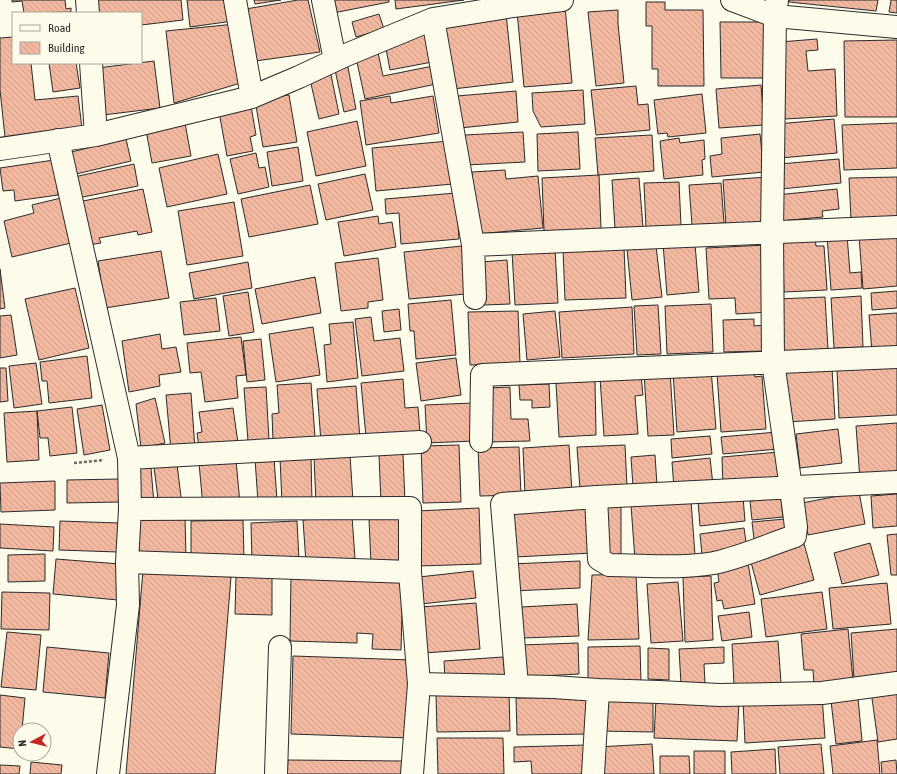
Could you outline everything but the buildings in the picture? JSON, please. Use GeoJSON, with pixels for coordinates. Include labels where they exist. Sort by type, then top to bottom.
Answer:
{"type":"FeatureCollection","features":[{"type":"Feature","properties":{"kind":"street"},"geometry":{"type":"LineString","coordinates":[[87,0],[88,12]]}},
{"type":"Feature","properties":{"kind":"street"},"geometry":{"type":"LineString","coordinates":[[235,0],[252,98]]}},
{"type":"Feature","properties":{"kind":"street"},"geometry":{"type":"LineString","coordinates":[[323,0],[335,60]]}},
{"type":"Feature","properties":{"kind":"street"},"geometry":{"type":"LineString","coordinates":[[0,149],[96,135],[252,98],[335,60],[433,19],[513,6],[562,0]]}},
{"type":"Feature","properties":{"kind":"street"},"geometry":{"type":"LineString","coordinates":[[732,0],[897,26]]}},
{"type":"Feature","properties":{"kind":"street"},"geometry":{"type":"LineString","coordinates":[[596,497],[599,558],[609,565],[689,566],[713,563],[741,556],[795,536],[796,527],[773,362],[772,232],[776,8]]}},
{"type":"Feature","properties":{"kind":"street"},"geometry":{"type":"LineString","coordinates":[[433,19],[473,245],[475,298]]}},
{"type":"Feature","properties":{"kind":"street"},"geometry":{"type":"LineString","coordinates":[[91,64],[96,135]]}},
{"type":"Feature","properties":{"kind":"street"},"geometry":{"type":"LineString","coordinates":[[58,140],[129,458],[130,509],[127,562],[128,605],[108,774]]}},
{"type":"Feature","properties":{"kind":"street"},"geometry":{"type":"LineString","coordinates":[[473,245],[897,227]]}},
{"type":"Feature","properties":{"kind":"street"},"geometry":{"type":"LineString","coordinates":[[481,441],[482,375],[897,357]]}},
{"type":"Feature","properties":{"kind":"street"},"geometry":{"type":"LineString","coordinates":[[129,458],[420,442]]}},
{"type":"Feature","properties":{"kind":"street"},"geometry":{"type":"LineString","coordinates":[[517,686],[502,504],[596,497],[897,482]]}},
{"type":"Feature","properties":{"kind":"street"},"geometry":{"type":"LineString","coordinates":[[130,509],[410,508],[410,572],[419,684],[412,774]]}},
{"type":"Feature","properties":{"kind":"street"},"geometry":{"type":"LineString","coordinates":[[127,562],[410,572]]}},
{"type":"Feature","properties":{"kind":"street"},"geometry":{"type":"LineString","coordinates":[[276,774],[280,647]]}},
{"type":"Feature","properties":{"kind":"street"},"geometry":{"type":"LineString","coordinates":[[419,684],[517,686],[720,695],[763,695],[822,692],[897,683]]}},
{"type":"Feature","properties":{"kind":"street"},"geometry":{"type":"LineString","coordinates":[[593,774],[598,690]]}}]}
